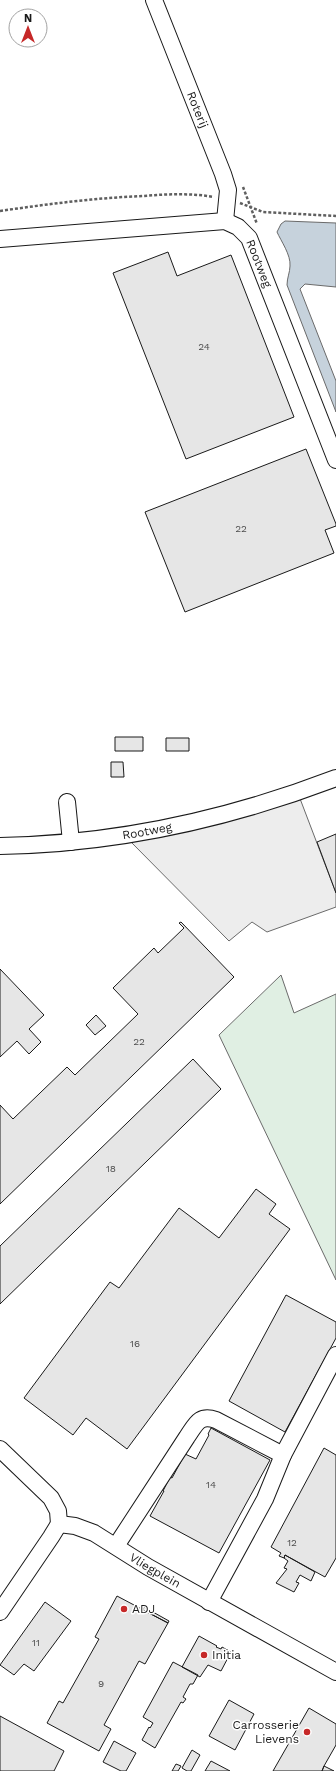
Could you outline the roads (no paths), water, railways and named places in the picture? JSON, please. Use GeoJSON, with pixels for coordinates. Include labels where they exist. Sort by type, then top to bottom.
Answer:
{"type":"FeatureCollection","features":[{"type":"Feature","properties":{"kind":"street","name":"Roterij"},"geometry":{"type":"LineString","coordinates":[[154,0],[223,174],[228,190],[225,221]]}},
{"type":"Feature","properties":{"kind":"street"},"geometry":{"type":"LineString","coordinates":[[0,239],[225,221]]}},
{"type":"Feature","properties":{"kind":"street","name":"Rootweg"},"geometry":{"type":"LineString","coordinates":[[225,221],[238,227],[249,238],[336,460]]}},
{"type":"Feature","properties":{"kind":"street","name":"Rootweg"},"geometry":{"type":"LineString","coordinates":[[0,846],[71,842],[143,832],[241,810],[336,778]]}},
{"type":"Feature","properties":{"kind":"street"},"geometry":{"type":"LineString","coordinates":[[67,802],[71,842]]}},
{"type":"Feature","properties":{"kind":"street"},"geometry":{"type":"LineString","coordinates":[[208,1602],[265,1499],[283,1456],[336,1355]]}},
{"type":"Feature","properties":{"kind":"street"},"geometry":{"type":"LineString","coordinates":[[116,1546],[198,1420],[209,1418],[216,1420],[283,1456]]}},
{"type":"Feature","properties":{"kind":"street"},"geometry":{"type":"LineString","coordinates":[[0,1449],[51,1498],[58,1511],[59,1524],[0,1612]]}},
{"type":"Feature","properties":{"kind":"street","name":"Vliegplein"},"geometry":{"type":"LineString","coordinates":[[59,1524],[75,1526],[94,1533],[208,1602],[336,1672]]}},
{"type":"Feature","properties":{"kind":"place","name":"ADJ"},"geometry":{"type":"Point","coordinates":[124,1609]}},
{"type":"Feature","properties":{"kind":"place","name":"Initia"},"geometry":{"type":"Point","coordinates":[204,1655]}},
{"type":"Feature","properties":{"kind":"place","name":"Carrosserie Lievens"},"geometry":{"type":"Point","coordinates":[307,1732]}}]}
